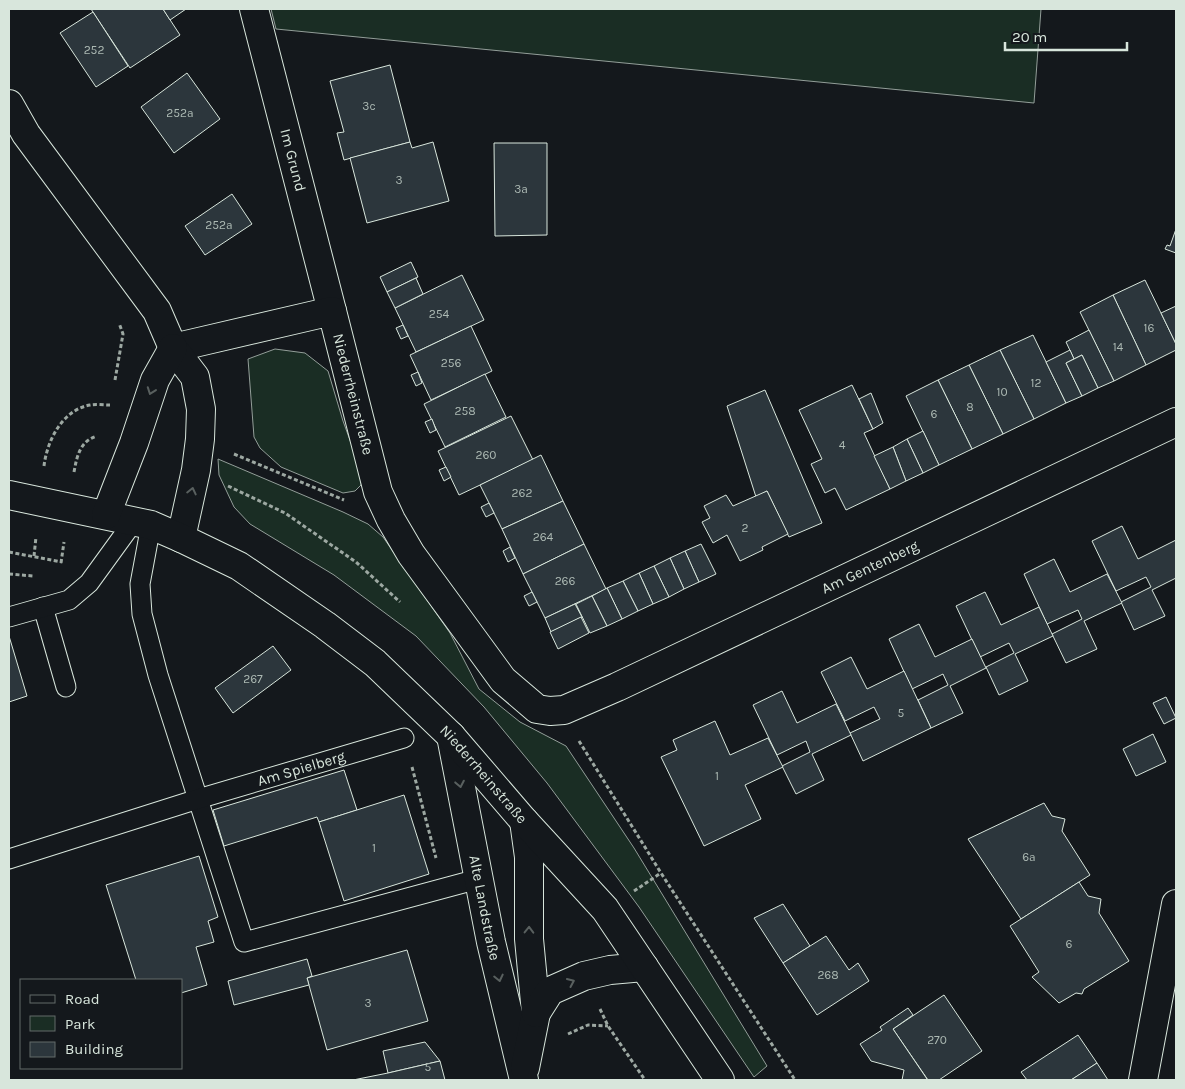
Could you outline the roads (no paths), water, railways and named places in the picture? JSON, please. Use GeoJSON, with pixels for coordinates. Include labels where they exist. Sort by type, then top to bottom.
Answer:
{"type":"FeatureCollection","features":[{"type":"Feature","properties":{"kind":"street","name":"Im Grund"},"geometry":{"type":"LineString","coordinates":[[254,9],[332,312]]}},
{"type":"Feature","properties":{"kind":"street"},"geometry":{"type":"LineString","coordinates":[[9,104],[26,134],[157,311],[173,348],[195,377],[201,410],[200,440],[196,470],[181,538]]}},
{"type":"Feature","properties":{"kind":"street"},"geometry":{"type":"LineString","coordinates":[[106,515],[134,443],[155,380],[173,348],[332,312]]}},
{"type":"Feature","properties":{"kind":"street","name":"Niederrheinstraße"},"geometry":{"type":"LineString","coordinates":[[332,312],[378,492],[391,520],[412,554],[503,680],[538,709],[550,711],[564,710]]}},
{"type":"Feature","properties":{"kind":"street","name":"Am Gentenberg"},"geometry":{"type":"LineString","coordinates":[[564,710],[617,687],[1176,422]]}},
{"type":"Feature","properties":{"kind":"street","name":"Niederrheinstraße"},"geometry":{"type":"LineString","coordinates":[[9,495],[143,523],[181,538],[239,566],[325,625],[375,663],[451,736],[524,821],[605,909],[720,1080]]}},
{"type":"Feature","properties":{"kind":"street","name":"Alte Landstraße"},"geometry":{"type":"LineString","coordinates":[[451,736],[491,942],[523,1080]]}},
{"type":"Feature","properties":{"kind":"street","name":"Alte Landstraße"},"geometry":{"type":"LineString","coordinates":[[523,1080],[536,1013],[529,939],[529,856],[524,821]]}},
{"type":"Feature","properties":{"kind":"street"},"geometry":{"type":"LineString","coordinates":[[1142,1080],[1176,904]]}},
{"type":"Feature","properties":{"kind":"street","name":"Alte Landstraße"},"geometry":{"type":"LineString","coordinates":[[536,1013],[550,991],[584,976],[610,970],[644,967]]}},
{"type":"Feature","properties":{"kind":"lane"},"geometry":{"type":"LineString","coordinates":[[9,617],[69,600],[89,583],[143,523]]}},
{"type":"Feature","properties":{"kind":"lane"},"geometry":{"type":"LineString","coordinates":[[143,523],[140,584],[142,614],[158,675],[244,942],[478,879]]}},
{"type":"Feature","properties":{"kind":"lane"},"geometry":{"type":"LineString","coordinates":[[43,607],[66,687]]}},
{"type":"Feature","properties":{"kind":"lane","name":"Am Spielberg"},"geometry":{"type":"LineString","coordinates":[[9,859],[198,799],[404,738]]}}]}
